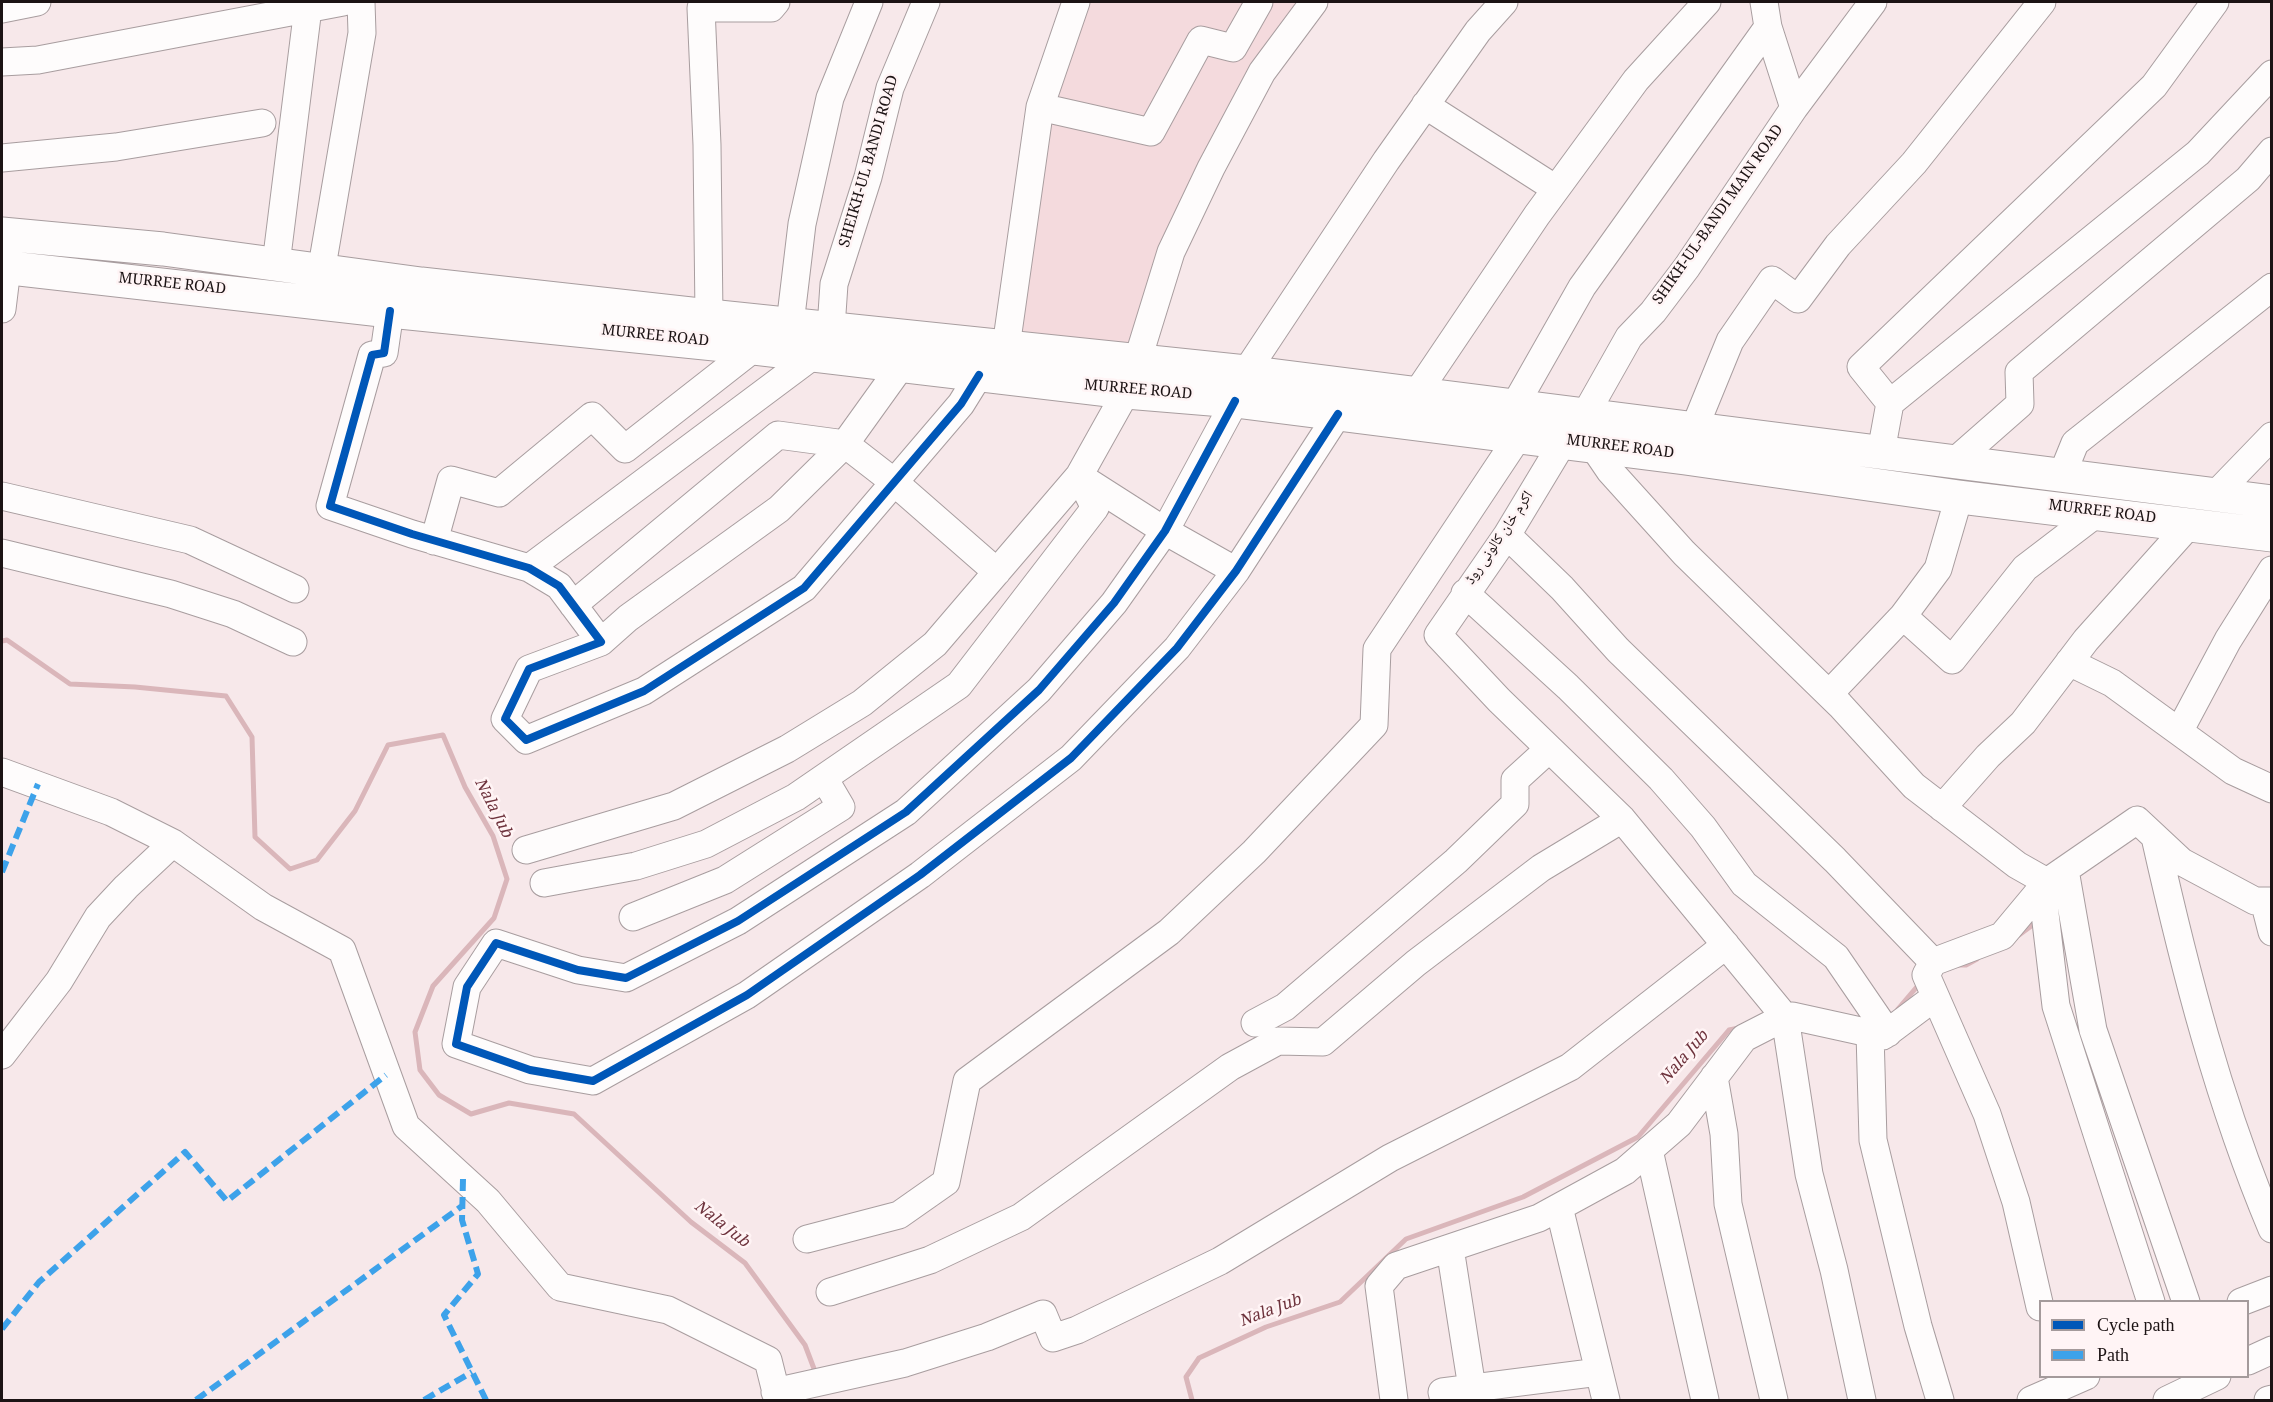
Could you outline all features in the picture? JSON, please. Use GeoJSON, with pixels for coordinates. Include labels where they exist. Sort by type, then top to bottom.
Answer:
{"type":"FeatureCollection","features":[{"type":"Feature","properties":{"kind":"main road","name":"MURREE ROAD"},"geometry":{"type":"LineString","coordinates":[[2,234],[163,249],[421,284],[1137,362],[1240,386],[1338,414],[1518,437],[1694,429],[2271,502]]}},
{"type":"Feature","properties":{"kind":"main road","name":"MURREE ROAD"},"geometry":{"type":"LineString","coordinates":[[4,267],[390,311],[754,348],[1126,392],[1240,386],[1418,393],[1515,405],[1580,434],[1905,489],[2271,535]]}},
{"type":"Feature","properties":{"kind":"main road"},"geometry":{"type":"LineString","coordinates":[[1896,454],[1905,489]]}},
{"type":"Feature","properties":{"kind":"street"},"geometry":{"type":"LineString","coordinates":[[2,9],[37,2]]}},
{"type":"Feature","properties":{"kind":"street"},"geometry":{"type":"LineString","coordinates":[[2,62],[38,60],[343,2]]}},
{"type":"Feature","properties":{"kind":"street"},"geometry":{"type":"LineString","coordinates":[[316,302],[362,33],[361,2]]}},
{"type":"Feature","properties":{"kind":"street"},"geometry":{"type":"LineString","coordinates":[[709,316],[707,145],[701,5],[771,8],[776,2]]}},
{"type":"Feature","properties":{"kind":"street"},"geometry":{"type":"LineString","coordinates":[[790,324],[802,224],[830,98],[869,2]]}},
{"type":"Feature","properties":{"kind":"street","name":"SHEIKH-UL BANDI ROAD"},"geometry":{"type":"LineString","coordinates":[[831,328],[834,284],[868,177],[890,88],[926,2]]}},
{"type":"Feature","properties":{"kind":"street"},"geometry":{"type":"LineString","coordinates":[[901,366],[845,444],[779,509],[628,618],[601,642],[529,669],[505,719],[526,740],[644,691],[804,588],[961,404],[991,377],[1006,346],[1040,107],[1076,2]]}},
{"type":"Feature","properties":{"kind":"street"},"geometry":{"type":"LineString","coordinates":[[1040,107],[1151,132],[1201,40],[1233,48],[1259,2]]}},
{"type":"Feature","properties":{"kind":"street"},"geometry":{"type":"LineString","coordinates":[[1137,362],[1171,252],[1211,168],[1262,72],[1314,2]]}},
{"type":"Feature","properties":{"kind":"street"},"geometry":{"type":"LineString","coordinates":[[1338,414],[1236,571],[1177,648],[1071,758],[920,875],[747,995],[593,1081],[530,1071],[456,1044],[467,987],[496,944],[578,970],[626,978],[738,921],[906,812],[1039,690],[1114,603],[1165,531],[1240,386],[1425,105],[1478,31],[1504,2]]}},
{"type":"Feature","properties":{"kind":"street"},"geometry":{"type":"LineString","coordinates":[[1418,393],[1556,189],[1636,80],[1707,2]]}},
{"type":"Feature","properties":{"kind":"street","name":"SHIKH-UL-BANDI MAIN ROAD"},"geometry":{"type":"LineString","coordinates":[[1580,434],[1629,337],[1653,312],[1687,267],[1794,108],[1873,2]]}},
{"type":"Feature","properties":{"kind":"street"},"geometry":{"type":"LineString","coordinates":[[1694,429],[1730,340],[1772,280],[1798,298],[1838,245],[1914,163],[2042,2]]}},
{"type":"Feature","properties":{"kind":"street"},"geometry":{"type":"LineString","coordinates":[[1896,454],[1890,404],[1861,367],[2154,86],[2215,2]]}},
{"type":"Feature","properties":{"kind":"street"},"geometry":{"type":"LineString","coordinates":[[276,264],[308,8]]}},
{"type":"Feature","properties":{"kind":"street"},"geometry":{"type":"LineString","coordinates":[[1766,14],[1794,108]]}},
{"type":"Feature","properties":{"kind":"street"},"geometry":{"type":"LineString","coordinates":[[1515,405],[1582,287],[1766,14]]}},
{"type":"Feature","properties":{"kind":"street"},"geometry":{"type":"LineString","coordinates":[[1890,404],[2198,153],[2271,74]]}},
{"type":"Feature","properties":{"kind":"street"},"geometry":{"type":"LineString","coordinates":[[1425,105],[1556,189]]}},
{"type":"Feature","properties":{"kind":"street"},"geometry":{"type":"LineString","coordinates":[[2,158],[116,147],[262,123]]}},
{"type":"Feature","properties":{"kind":"street"},"geometry":{"type":"LineString","coordinates":[[1954,462],[2020,404],[2019,372],[2248,179],[2271,151]]}},
{"type":"Feature","properties":{"kind":"street"},"geometry":{"type":"LineString","coordinates":[[2,309],[4,267]]}},
{"type":"Feature","properties":{"kind":"street"},"geometry":{"type":"LineString","coordinates":[[2062,476],[2075,443],[2271,287]]}},
{"type":"Feature","properties":{"kind":"street"},"geometry":{"type":"LineString","coordinates":[[390,311],[384,352],[372,355],[330,507],[434,541],[529,568],[559,586],[601,642]]}},
{"type":"Feature","properties":{"kind":"street"},"geometry":{"type":"LineString","coordinates":[[434,541],[451,480],[499,493],[591,416],[625,449],[754,348]]}},
{"type":"Feature","properties":{"kind":"street"},"geometry":{"type":"LineString","coordinates":[[529,568],[814,355]]}},
{"type":"Feature","properties":{"kind":"street"},"geometry":{"type":"LineString","coordinates":[[526,850],[674,806],[787,749],[862,703],[935,644],[1079,476],[1126,392]]}},
{"type":"Feature","properties":{"kind":"street"},"geometry":{"type":"LineString","coordinates":[[1580,434],[1684,553],[1829,694],[1914,786],[2016,865],[2052,880]]}},
{"type":"Feature","properties":{"kind":"street","name":"اکرم خان کالونی روڈ"},"geometry":{"type":"LineString","coordinates":[[1550,749],[1438,635],[1465,593],[1580,434]]}},
{"type":"Feature","properties":{"kind":"street"},"geometry":{"type":"LineString","coordinates":[[573,605],[778,435],[845,444],[894,482],[997,572]]}},
{"type":"Feature","properties":{"kind":"street"},"geometry":{"type":"LineString","coordinates":[[2214,495],[2271,436]]}},
{"type":"Feature","properties":{"kind":"street"},"geometry":{"type":"LineString","coordinates":[[807,1239],[899,1215],[946,1182],[966,1082],[1169,932],[1254,852],[1374,725],[1377,649],[1518,437]]}},
{"type":"Feature","properties":{"kind":"street"},"geometry":{"type":"LineString","coordinates":[[1079,476],[1165,531],[1236,571]]}},
{"type":"Feature","properties":{"kind":"street"},"geometry":{"type":"LineString","coordinates":[[544,884],[636,866],[706,844],[796,797],[959,685],[1095,508],[1079,476]]}},
{"type":"Feature","properties":{"kind":"street"},"geometry":{"type":"LineString","coordinates":[[2,496],[190,540],[296,589]]}},
{"type":"Feature","properties":{"kind":"street"},"geometry":{"type":"LineString","coordinates":[[1829,694],[1903,616],[1938,569],[1959,497]]}},
{"type":"Feature","properties":{"kind":"street"},"geometry":{"type":"LineString","coordinates":[[1903,616],[1952,660],[2025,567],[2097,513]]}},
{"type":"Feature","properties":{"kind":"street"},"geometry":{"type":"LineString","coordinates":[[1942,808],[1988,756],[2023,723],[2135,582],[2189,525]]}},
{"type":"Feature","properties":{"kind":"street"},"geometry":{"type":"LineString","coordinates":[[1507,535],[1562,588],[1618,650],[1834,860],[1933,962]]}},
{"type":"Feature","properties":{"kind":"street"},"geometry":{"type":"LineString","coordinates":[[2,553],[171,594],[233,614],[293,642]]}},
{"type":"Feature","properties":{"kind":"street"},"geometry":{"type":"LineString","coordinates":[[2180,730],[2228,640],[2271,570]]}},
{"type":"Feature","properties":{"kind":"street"},"geometry":{"type":"LineString","coordinates":[[1465,593],[1568,687],[1661,779],[1703,827],[1744,884],[1836,957],[1879,1033],[1873,1140],[1915,1316],[1940,1401]]}},
{"type":"Feature","properties":{"kind":"street"},"geometry":{"type":"LineString","coordinates":[[2070,662],[2112,683],[2180,730],[2233,771],[2271,789]]}},
{"type":"Feature","properties":{"kind":"street"},"geometry":{"type":"LineString","coordinates":[[1255,1023],[1285,1006],[1456,861],[1515,804],[1515,780],[1550,749],[1622,819],[1785,1017],[1809,1174],[1834,1270],[1862,1401]]}},
{"type":"Feature","properties":{"kind":"street"},"geometry":{"type":"LineString","coordinates":[[2,772],[111,812],[173,843],[263,907],[342,950],[406,1126],[488,1201],[560,1287],[668,1310],[768,1359],[776,1396],[905,1363],[987,1337],[1043,1314],[1053,1338],[1077,1330],[1220,1261],[1390,1158],[1570,1067],[1726,945]]}},
{"type":"Feature","properties":{"kind":"street"},"geometry":{"type":"LineString","coordinates":[[633,917],[725,880],[841,807],[824,778]]}},
{"type":"Feature","properties":{"kind":"street"},"geometry":{"type":"LineString","coordinates":[[830,1292],[930,1260],[1021,1217],[1230,1067],[1278,1041],[1323,1042],[1416,963],[1541,868],[1622,819]]}},
{"type":"Feature","properties":{"kind":"street"},"geometry":{"type":"LineString","coordinates":[[2039,1303],[2016,1202],[1987,1114],[1926,975],[1933,962],[2002,936],[2052,880],[2137,820],[2182,862],[2255,901],[2267,901],[2271,932]]}},
{"type":"Feature","properties":{"kind":"street"},"geometry":{"type":"LineString","coordinates":[[2155,837],[2199,1021],[2244,1164],[2271,1229]]}},
{"type":"Feature","properties":{"kind":"street"},"geometry":{"type":"LineString","coordinates":[[2,1055],[59,981],[98,917],[173,843]]}},
{"type":"Feature","properties":{"kind":"street"},"geometry":{"type":"LineString","coordinates":[[2052,880],[2056,1006],[2150,1300]]}},
{"type":"Feature","properties":{"kind":"street"},"geometry":{"type":"LineString","coordinates":[[2052,880],[2093,1030],[2185,1300]]}},
{"type":"Feature","properties":{"kind":"street"},"geometry":{"type":"LineString","coordinates":[[1394,1401],[1379,1286],[1396,1266],[1539,1218],[1625,1171],[1679,1124],[1744,1038],[1785,1017],[1792,1016],[1879,1033],[1935,997]]}},
{"type":"Feature","properties":{"kind":"street"},"geometry":{"type":"LineString","coordinates":[[1714,1077],[1724,1134],[1728,1204],[1774,1401]]}},
{"type":"Feature","properties":{"kind":"street"},"geometry":{"type":"LineString","coordinates":[[1649,1150],[1705,1401]]}},
{"type":"Feature","properties":{"kind":"street"},"geometry":{"type":"LineString","coordinates":[[1559,1207],[1606,1401]]}},
{"type":"Feature","properties":{"kind":"street"},"geometry":{"type":"LineString","coordinates":[[1450,1248],[1472,1388]]}},
{"type":"Feature","properties":{"kind":"street"},"geometry":{"type":"LineString","coordinates":[[2246,1300],[2271,1290]]}},
{"type":"Feature","properties":{"kind":"street"},"geometry":{"type":"LineString","coordinates":[[2249,1360],[2271,1350]]}},
{"type":"Feature","properties":{"kind":"street"},"geometry":{"type":"LineString","coordinates":[[1444,1401],[1442,1392],[1599,1371]]}},
{"type":"Feature","properties":{"kind":"street"},"geometry":{"type":"LineString","coordinates":[[2167,1401],[2215,1378]]}},
{"type":"Feature","properties":{"kind":"street"},"geometry":{"type":"LineString","coordinates":[[2031,1401],[2070,1385]]}},
{"type":"Feature","properties":{"kind":"shaded area"},"geometry":{"type":"Polygon","coordinates":[[[1087,2],[1304,2],[1134,358],[1012,335],[1042,99],[1087,2]]]}},
{"type":"Feature","properties":{"kind":"waterway","name":"Nala Jub"},"geometry":{"type":"LineString","coordinates":[[2,641],[7,640],[70,684],[135,687],[226,696],[252,737],[255,837],[290,869],[317,860],[355,811],[388,745],[443,735],[465,787],[493,836],[507,879],[494,918],[433,986],[415,1032],[420,1070],[439,1095],[471,1114],[509,1103],[574,1114],[691,1222],[745,1263],[805,1345],[816,1374]]}},
{"type":"Feature","properties":{"kind":"waterway","name":"Nala Jub"},"geometry":{"type":"LineString","coordinates":[[2019,935],[2038,921]]}},
{"type":"Feature","properties":{"kind":"waterway","name":"Nala Jub"},"geometry":{"type":"LineString","coordinates":[[1958,965],[1966,965],[1977,959]]}},
{"type":"Feature","properties":{"kind":"waterway","name":"Nala Jub"},"geometry":{"type":"LineString","coordinates":[[1898,1009],[1921,982]]}},
{"type":"Feature","properties":{"kind":"waterway","name":"Nala Jub"},"geometry":{"type":"LineString","coordinates":[[1192,1400],[1186,1377],[1199,1358],[1266,1327],[1340,1302],[1406,1239],[1523,1197],[1638,1137],[1729,1030],[1739,1028]]}},
{"type":"Feature","properties":{"kind":"marked path"},"geometry":{"type":"LineString","coordinates":[[2,872],[38,784]]}},
{"type":"Feature","properties":{"kind":"marked path"},"geometry":{"type":"LineString","coordinates":[[2,1329],[39,1282],[185,1152],[227,1201],[386,1075]]}},
{"type":"Feature","properties":{"kind":"marked path"},"geometry":{"type":"LineString","coordinates":[[463,1179],[462,1220],[478,1274],[444,1315],[486,1400]]}},
{"type":"Feature","properties":{"kind":"marked path"},"geometry":{"type":"LineString","coordinates":[[196,1400],[462,1206]]}},
{"type":"Feature","properties":{"kind":"marked path"},"geometry":{"type":"LineString","coordinates":[[424,1400],[472,1372]]}},
{"type":"Feature","properties":{"kind":"cycle path"},"geometry":{"type":"LineString","coordinates":[[390,311],[384,353],[372,355],[330,506],[412,534],[529,568],[559,586],[601,642],[529,669],[505,719],[526,740],[644,691],[804,588],[961,404],[979,375]]}},
{"type":"Feature","properties":{"kind":"cycle path"},"geometry":{"type":"LineString","coordinates":[[1235,401],[1165,531],[1114,603],[1039,690],[906,812],[738,921],[626,978],[578,970],[496,943],[467,987],[456,1044],[530,1070],[593,1081],[747,995],[920,875],[1071,758],[1177,648],[1236,571],[1338,414]]}}]}
